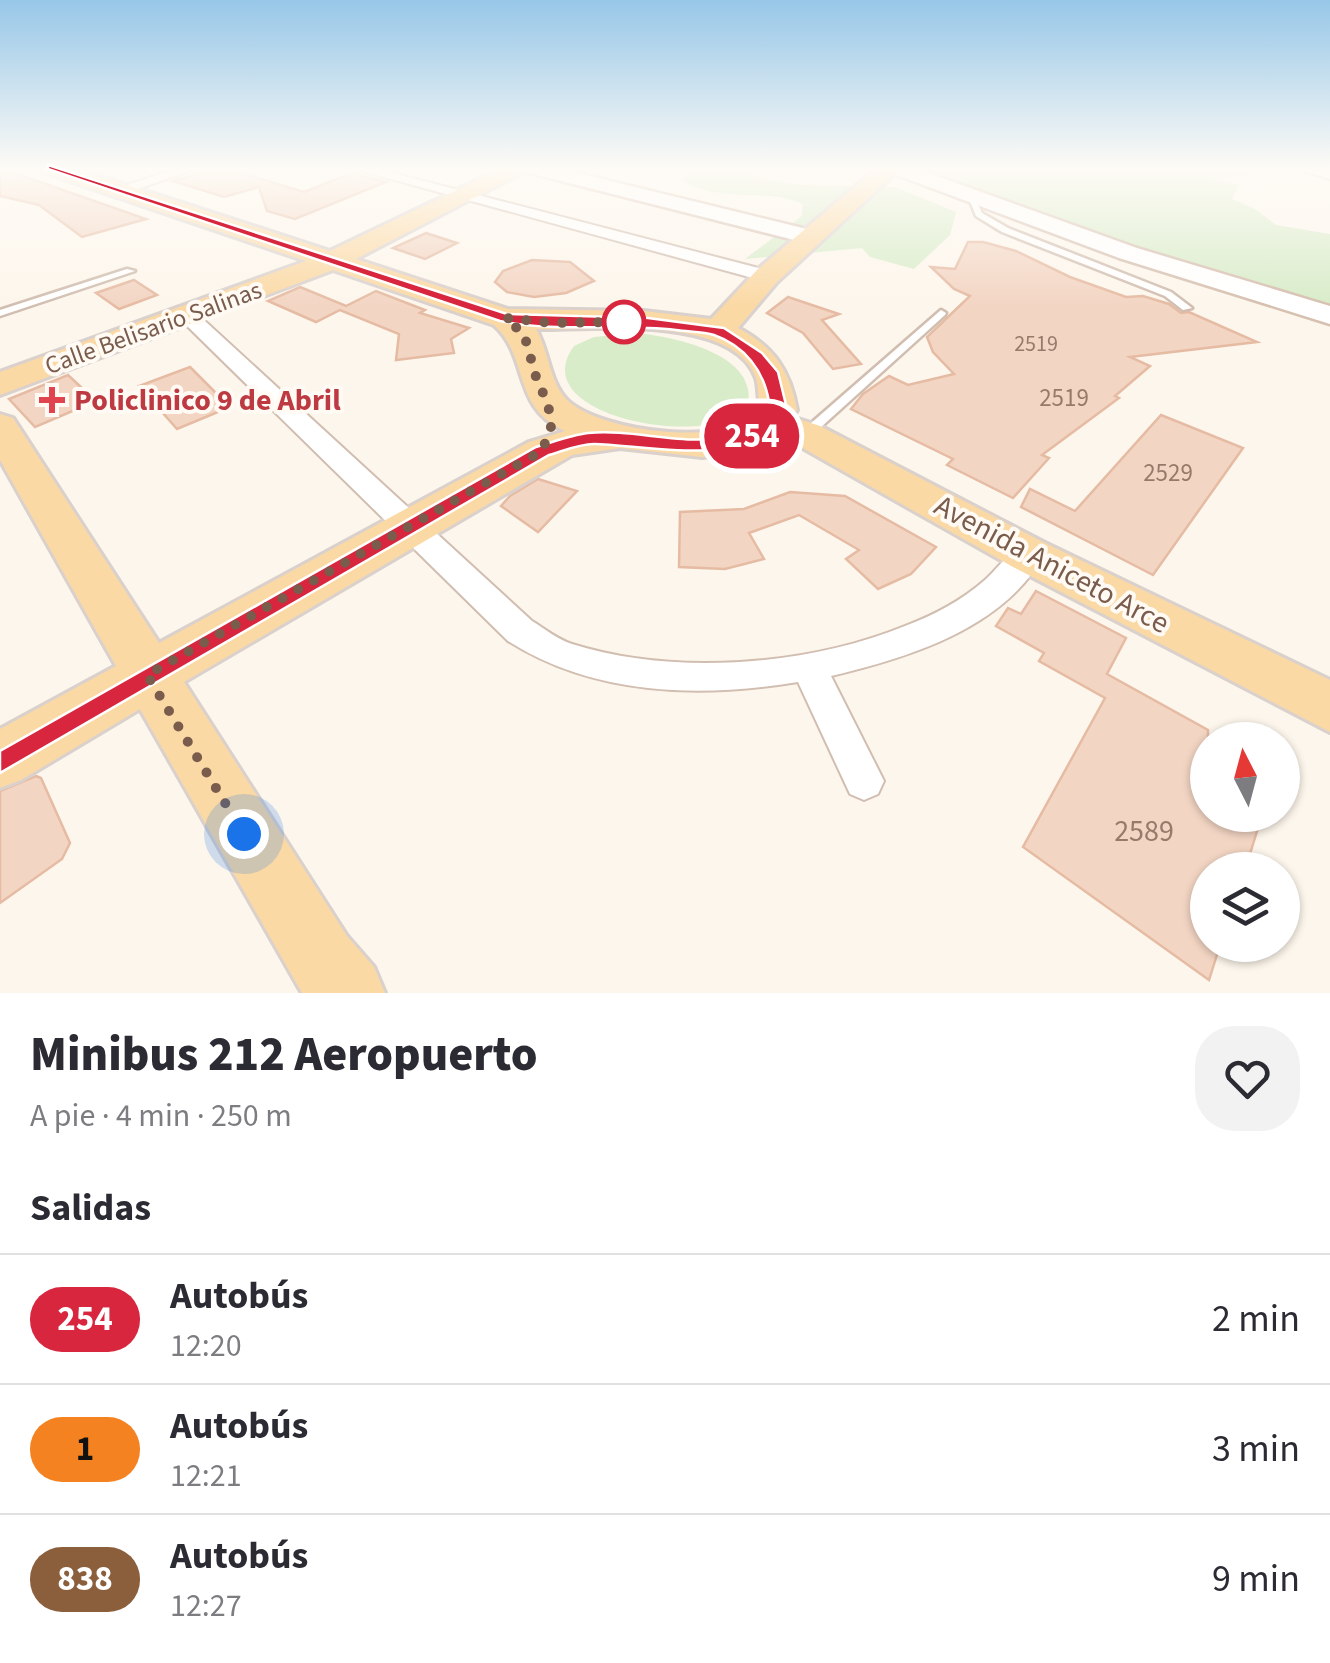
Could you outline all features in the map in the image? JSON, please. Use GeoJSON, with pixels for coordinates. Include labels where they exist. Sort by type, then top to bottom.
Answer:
{"type":"FeatureCollection","features":[{"type":"Feature","properties":{"kind":"main road"},"geometry":{"type":"LineString","coordinates":[[0,760],[542,451],[589,438],[664,445],[726,443],[789,428],[779,409],[772,376],[757,356],[718,331],[648,322],[552,323],[505,318],[190,213]]}},
{"type":"Feature","properties":{"kind":"main road","name":"Calle Belisario Salinas"},"geometry":{"type":"LineString","coordinates":[[0,384],[331,261],[432,213]]}},
{"type":"Feature","properties":{"kind":"main road"},"geometry":{"type":"LineString","coordinates":[[721,213],[812,235]]}},
{"type":"Feature","properties":{"kind":"main road"},"geometry":{"type":"LineString","coordinates":[[718,331],[766,276],[837,213]]}},
{"type":"Feature","properties":{"kind":"main road"},"geometry":{"type":"LineString","coordinates":[[1015,213],[1128,254],[1330,315]]}},
{"type":"Feature","properties":{"kind":"main road"},"geometry":{"type":"LineString","coordinates":[[140,336],[187,315]]}},
{"type":"Feature","properties":{"kind":"main road"},"geometry":{"type":"LineString","coordinates":[[505,318],[524,334],[538,384],[548,402],[551,428],[542,451]]}},
{"type":"Feature","properties":{"kind":"main road"},"geometry":{"type":"LineString","coordinates":[[548,402],[583,428],[612,438]]}},
{"type":"Feature","properties":{"kind":"main road"},"geometry":{"type":"LineString","coordinates":[[0,426],[147,675],[322,960],[348,993]]}},
{"type":"Feature","properties":{"kind":"main road","name":"Avenida Aniceto Arce"},"geometry":{"type":"LineString","coordinates":[[789,428],[1330,707]]}},
{"type":"Feature","properties":{"kind":"street"},"geometry":{"type":"LineString","coordinates":[[523,213],[766,276]]}},
{"type":"Feature","properties":{"kind":"street"},"geometry":{"type":"LineString","coordinates":[[187,315],[520,631],[563,656],[624,672],[696,677],[809,668],[899,642],[955,618],[1000,586],[1029,555]]}},
{"type":"Feature","properties":{"kind":"street"},"geometry":{"type":"LineString","coordinates":[[809,668],[864,781]]}},
{"type":"Feature","properties":{"kind":"lane"},"geometry":{"type":"LineString","coordinates":[[979,213],[1005,230],[1168,294],[1187,308]]}},
{"type":"Feature","properties":{"kind":"lane"},"geometry":{"type":"LineString","coordinates":[[0,314],[130,271]]}},
{"type":"Feature","properties":{"kind":"lane"},"geometry":{"type":"LineString","coordinates":[[789,428],[941,313]]}},
{"type":"Feature","properties":{"kind":"green space"},"geometry":{"type":"Polygon","coordinates":[[[956,213],[950,235],[914,269],[870,257],[862,248],[745,259],[802,216],[956,213]]]}},
{"type":"Feature","properties":{"kind":"green space"},"geometry":{"type":"Polygon","coordinates":[[[1035,213],[1261,213],[1276,225],[1330,234],[1330,308],[1035,213]]]}},
{"type":"Feature","properties":{"kind":"green space"},"geometry":{"type":"Polygon","coordinates":[[[637,333],[692,344],[729,362],[741,374],[748,390],[747,409],[725,421],[694,426],[659,425],[625,419],[595,407],[573,391],[565,370],[574,346],[594,337],[637,333]]]}},
{"type":"Feature","properties":{"kind":"building"},"geometry":{"type":"Polygon","coordinates":[[[50,213],[130,213],[146,219],[82,237],[50,213]]]}},
{"type":"Feature","properties":{"kind":"building"},"geometry":{"type":"Polygon","coordinates":[[[275,213],[309,213],[295,219],[275,213]]]}},
{"type":"Feature","properties":{"kind":"building"},"geometry":{"type":"Polygon","coordinates":[[[426,233],[457,243],[425,259],[393,248],[426,233]]]}},
{"type":"Feature","properties":{"kind":"building"},"geometry":{"type":"Polygon","coordinates":[[[968,242],[1016,251],[1070,277],[1126,297],[1143,296],[1169,304],[1181,313],[1189,312],[1257,342],[1130,357],[1150,366],[1115,396],[1119,398],[1042,455],[1049,458],[1013,498],[947,465],[953,459],[851,409],[863,394],[889,376],[908,385],[954,374],[933,352],[927,337],[970,296],[954,289],[931,267],[955,269],[968,242]]]}},
{"type":"Feature","properties":{"kind":"building"},"geometry":{"type":"Polygon","coordinates":[[[532,260],[570,262],[594,281],[566,293],[534,297],[507,292],[495,282],[503,271],[532,260]]]}},
{"type":"Feature","properties":{"kind":"building"},"geometry":{"type":"Polygon","coordinates":[[[134,280],[157,295],[119,309],[96,293],[134,280]]]}},
{"type":"Feature","properties":{"kind":"building"},"geometry":{"type":"Polygon","coordinates":[[[300,287],[346,306],[376,291],[425,310],[420,313],[469,328],[451,339],[454,353],[396,360],[399,334],[340,310],[316,322],[268,301],[300,287]]]}},
{"type":"Feature","properties":{"kind":"building"},"geometry":{"type":"Polygon","coordinates":[[[788,297],[839,314],[822,320],[861,364],[833,369],[803,333],[767,313],[788,297]]]}},
{"type":"Feature","properties":{"kind":"building"},"geometry":{"type":"Polygon","coordinates":[[[190,367],[230,407],[177,429],[139,386],[190,367]]]}},
{"type":"Feature","properties":{"kind":"building","name":"Policlinico 9 de Abril"},"geometry":{"type":"Polygon","coordinates":[[[68,375],[96,401],[35,427],[9,399],[68,375]]]}},
{"type":"Feature","properties":{"kind":"building"},"geometry":{"type":"Polygon","coordinates":[[[1161,415],[1243,448],[1153,575],[1021,507],[1030,489],[1075,511],[1161,415]]]}},
{"type":"Feature","properties":{"kind":"building"},"geometry":{"type":"Polygon","coordinates":[[[538,479],[577,491],[538,532],[501,506],[538,479]]]}},
{"type":"Feature","properties":{"kind":"building"},"geometry":{"type":"Polygon","coordinates":[[[790,492],[845,496],[936,547],[911,574],[878,589],[846,559],[859,550],[799,515],[749,533],[764,559],[725,569],[679,567],[680,512],[744,509],[790,492]]]}},
{"type":"Feature","properties":{"kind":"building"},"geometry":{"type":"Polygon","coordinates":[[[1036,591],[1126,638],[1107,674],[1194,722],[1190,722],[1190,832],[1257,832],[1251,852],[1190,852],[1190,962],[1215,962],[1209,980],[1023,847],[1105,698],[1039,661],[1044,653],[996,626],[1008,608],[1021,614],[1036,591]]]}},
{"type":"Feature","properties":{"kind":"building"},"geometry":{"type":"Polygon","coordinates":[[[36,776],[41,778],[70,843],[62,859],[0,903],[0,791],[36,776]]]}},
{"type":"Feature","properties":{"kind":"bus line","name":"254"},"geometry":{"type":"LineString","coordinates":[[0,760],[542,451],[589,438],[664,445],[726,443],[752,436],[773,422],[779,409],[772,376],[757,356],[718,331],[648,322],[552,323],[505,318],[190,213]]}},
{"type":"Feature","properties":{"kind":"place","name":"Policlinico 9 de Abril"},"geometry":{"type":"Point","coordinates":[52,400]}},
{"type":"Feature","properties":{"kind":"route"},"geometry":{"type":"LineString","coordinates":[[244,834],[147,675],[542,451],[551,428],[548,402],[538,384],[524,334],[505,318],[552,323],[624,322]]}}]}
